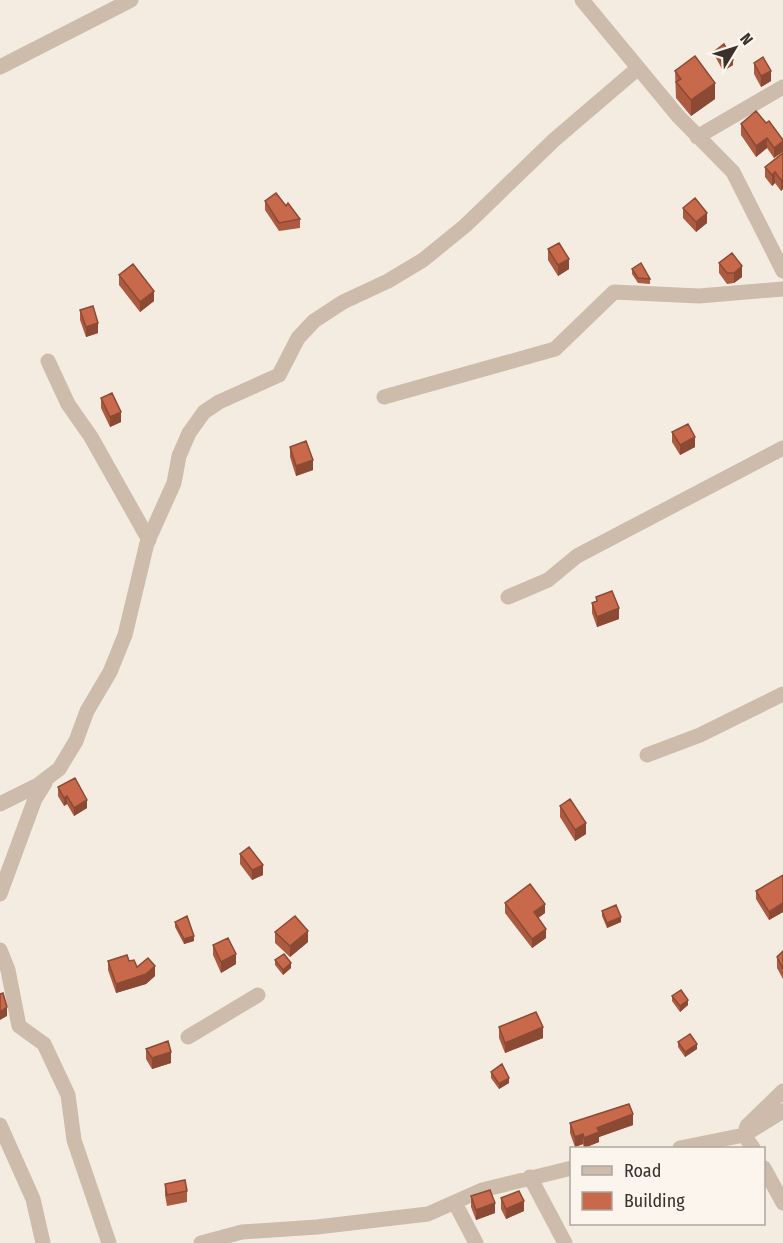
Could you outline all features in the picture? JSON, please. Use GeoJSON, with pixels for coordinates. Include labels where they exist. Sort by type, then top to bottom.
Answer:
{"type":"FeatureCollection","features":[{"type":"Feature","properties":{"kind":"street"},"geometry":{"type":"LineString","coordinates":[[0,67],[102,17],[131,0]]}},
{"type":"Feature","properties":{"kind":"street"},"geometry":{"type":"LineString","coordinates":[[582,0],[637,69],[733,172],[783,271]]}},
{"type":"Feature","properties":{"kind":"street"},"geometry":{"type":"LineString","coordinates":[[0,894],[35,799],[50,776],[64,762],[87,711],[110,672],[127,628],[149,540],[174,483],[179,456],[189,433],[204,412],[236,393],[279,375],[298,338],[314,321],[343,302],[388,281],[423,260],[466,225],[554,140],[637,69]]}},
{"type":"Feature","properties":{"kind":"street"},"geometry":{"type":"LineString","coordinates":[[697,136],[783,87]]}},
{"type":"Feature","properties":{"kind":"street"},"geometry":{"type":"LineString","coordinates":[[384,397],[555,349],[614,292],[699,296],[783,289]]}},
{"type":"Feature","properties":{"kind":"street"},"geometry":{"type":"LineString","coordinates":[[48,361],[68,404],[91,437],[149,540]]}},
{"type":"Feature","properties":{"kind":"street"},"geometry":{"type":"LineString","coordinates":[[508,597],[548,580],[578,555],[783,448]]}},
{"type":"Feature","properties":{"kind":"street"},"geometry":{"type":"LineString","coordinates":[[647,755],[700,735],[783,694]]}},
{"type":"Feature","properties":{"kind":"street"},"geometry":{"type":"LineString","coordinates":[[0,804],[50,776]]}},
{"type":"Feature","properties":{"kind":"street"},"geometry":{"type":"LineString","coordinates":[[0,950],[8,970],[19,1026],[44,1044],[68,1095],[74,1140],[109,1243]]}},
{"type":"Feature","properties":{"kind":"street"},"geometry":{"type":"LineString","coordinates":[[188,1037],[258,994]]}},
{"type":"Feature","properties":{"kind":"street"},"geometry":{"type":"LineString","coordinates":[[744,1135],[747,1126],[783,1091]]}},
{"type":"Feature","properties":{"kind":"street"},"geometry":{"type":"LineString","coordinates":[[689,1147],[744,1135],[783,1111]]}},
{"type":"Feature","properties":{"kind":"street"},"geometry":{"type":"LineString","coordinates":[[0,1125],[33,1198],[42,1243]]}},
{"type":"Feature","properties":{"kind":"street"},"geometry":{"type":"LineString","coordinates":[[744,1135],[752,1147]]}},
{"type":"Feature","properties":{"kind":"street"},"geometry":{"type":"LineString","coordinates":[[201,1243],[225,1240],[242,1232],[412,1217],[455,1203],[482,1190],[570,1168]]}},
{"type":"Feature","properties":{"kind":"street"},"geometry":{"type":"LineString","coordinates":[[765,1170],[783,1203]]}},
{"type":"Feature","properties":{"kind":"street"},"geometry":{"type":"LineString","coordinates":[[530,1177],[565,1243]]}},
{"type":"Feature","properties":{"kind":"street"},"geometry":{"type":"LineString","coordinates":[[455,1203],[476,1243]]}},
{"type":"Feature","properties":{"kind":"building"},"geometry":{"type":"Polygon","coordinates":[[[724,44],[733,60],[723,65],[715,51],[724,44]]]}},
{"type":"Feature","properties":{"kind":"building"},"geometry":{"type":"Polygon","coordinates":[[[695,56],[715,83],[691,100],[676,82],[681,79],[675,71],[695,56]]]}},
{"type":"Feature","properties":{"kind":"building"},"geometry":{"type":"Polygon","coordinates":[[[763,57],[771,71],[761,76],[754,63],[763,57]]]}},
{"type":"Feature","properties":{"kind":"building"},"geometry":{"type":"Polygon","coordinates":[[[756,111],[766,123],[769,121],[783,140],[774,148],[767,138],[756,146],[741,124],[756,111]]]}},
{"type":"Feature","properties":{"kind":"building"},"geometry":{"type":"Polygon","coordinates":[[[783,153],[783,179],[781,180],[775,172],[772,175],[765,167],[783,153]]]}},
{"type":"Feature","properties":{"kind":"building"},"geometry":{"type":"Polygon","coordinates":[[[276,193],[286,206],[288,203],[300,219],[279,223],[265,201],[276,193]]]}},
{"type":"Feature","properties":{"kind":"building"},"geometry":{"type":"Polygon","coordinates":[[[695,198],[707,213],[696,222],[683,208],[695,198]]]}},
{"type":"Feature","properties":{"kind":"building"},"geometry":{"type":"Polygon","coordinates":[[[559,243],[569,259],[558,265],[548,249],[559,243]]]}},
{"type":"Feature","properties":{"kind":"building"},"geometry":{"type":"Polygon","coordinates":[[[732,253],[742,266],[734,273],[727,273],[719,263],[732,253]]]}},
{"type":"Feature","properties":{"kind":"building"},"geometry":{"type":"Polygon","coordinates":[[[641,263],[650,279],[638,278],[632,269],[641,263]]]}},
{"type":"Feature","properties":{"kind":"building"},"geometry":{"type":"Polygon","coordinates":[[[133,264],[154,291],[140,302],[119,275],[133,264]]]}},
{"type":"Feature","properties":{"kind":"building"},"geometry":{"type":"Polygon","coordinates":[[[93,306],[98,323],[86,327],[80,310],[93,306]]]}},
{"type":"Feature","properties":{"kind":"building"},"geometry":{"type":"Polygon","coordinates":[[[112,393],[121,412],[110,417],[101,398],[112,393]]]}},
{"type":"Feature","properties":{"kind":"building"},"geometry":{"type":"Polygon","coordinates":[[[688,424],[695,437],[680,445],[672,432],[688,424]]]}},
{"type":"Feature","properties":{"kind":"building"},"geometry":{"type":"Polygon","coordinates":[[[306,441],[313,460],[296,466],[290,447],[306,441]]]}},
{"type":"Feature","properties":{"kind":"building"},"geometry":{"type":"Polygon","coordinates":[[[612,591],[619,608],[597,617],[592,603],[597,601],[596,597],[612,591]]]}},
{"type":"Feature","properties":{"kind":"building"},"geometry":{"type":"Polygon","coordinates":[[[75,778],[87,800],[74,808],[67,796],[64,798],[58,787],[75,778]]]}},
{"type":"Feature","properties":{"kind":"building"},"geometry":{"type":"Polygon","coordinates":[[[570,799],[586,823],[575,830],[560,806],[570,799]]]}},
{"type":"Feature","properties":{"kind":"building"},"geometry":{"type":"Polygon","coordinates":[[[249,847],[263,865],[252,870],[240,854],[249,847]]]}},
{"type":"Feature","properties":{"kind":"building"},"geometry":{"type":"Polygon","coordinates":[[[783,875],[783,903],[769,912],[756,891],[783,875]]]}},
{"type":"Feature","properties":{"kind":"building"},"geometry":{"type":"Polygon","coordinates":[[[530,884],[545,904],[534,912],[546,929],[532,939],[505,903],[530,884]]]}},
{"type":"Feature","properties":{"kind":"building"},"geometry":{"type":"Polygon","coordinates":[[[616,905],[621,917],[607,923],[602,911],[616,905]]]}},
{"type":"Feature","properties":{"kind":"building"},"geometry":{"type":"Polygon","coordinates":[[[187,916],[194,936],[184,939],[175,922],[187,916]]]}},
{"type":"Feature","properties":{"kind":"building"},"geometry":{"type":"Polygon","coordinates":[[[295,916],[308,931],[290,946],[275,932],[295,916]]]}},
{"type":"Feature","properties":{"kind":"building"},"geometry":{"type":"Polygon","coordinates":[[[228,938],[236,954],[221,962],[213,945],[228,938]]]}},
{"type":"Feature","properties":{"kind":"building"},"geometry":{"type":"Polygon","coordinates":[[[783,951],[783,969],[777,957],[783,951]]]}},
{"type":"Feature","properties":{"kind":"building"},"geometry":{"type":"Polygon","coordinates":[[[284,954],[291,963],[283,970],[275,960],[284,954]]]}},
{"type":"Feature","properties":{"kind":"building"},"geometry":{"type":"Polygon","coordinates":[[[127,955],[129,961],[134,960],[137,967],[148,958],[155,966],[146,974],[116,984],[108,961],[127,955]]]}},
{"type":"Feature","properties":{"kind":"building"},"geometry":{"type":"Polygon","coordinates":[[[681,990],[688,1000],[680,1006],[672,996],[681,990]]]}},
{"type":"Feature","properties":{"kind":"building"},"geometry":{"type":"Polygon","coordinates":[[[3,993],[7,1007],[0,1012],[0,994],[3,993]]]}},
{"type":"Feature","properties":{"kind":"building"},"geometry":{"type":"Polygon","coordinates":[[[536,1012],[543,1027],[505,1043],[499,1027],[536,1012]]]}},
{"type":"Feature","properties":{"kind":"building"},"geometry":{"type":"Polygon","coordinates":[[[690,1034],[697,1044],[685,1052],[678,1042],[690,1034]]]}},
{"type":"Feature","properties":{"kind":"building"},"geometry":{"type":"Polygon","coordinates":[[[168,1041],[171,1052],[152,1058],[146,1049],[168,1041]]]}},
{"type":"Feature","properties":{"kind":"building"},"geometry":{"type":"Polygon","coordinates":[[[502,1064],[509,1078],[499,1084],[491,1072],[502,1064]]]}},
{"type":"Feature","properties":{"kind":"building"},"geometry":{"type":"Polygon","coordinates":[[[629,1104],[633,1114],[597,1128],[599,1132],[584,1138],[583,1134],[575,1137],[570,1123],[629,1104]]]}},
{"type":"Feature","properties":{"kind":"building"},"geometry":{"type":"Polygon","coordinates":[[[185,1180],[187,1191],[167,1195],[165,1184],[185,1180]]]}},
{"type":"Feature","properties":{"kind":"building"},"geometry":{"type":"Polygon","coordinates":[[[490,1190],[495,1203],[476,1210],[471,1196],[490,1190]]]}},
{"type":"Feature","properties":{"kind":"building"},"geometry":{"type":"Polygon","coordinates":[[[519,1191],[524,1201],[506,1209],[501,1198],[519,1191]]]}}]}
